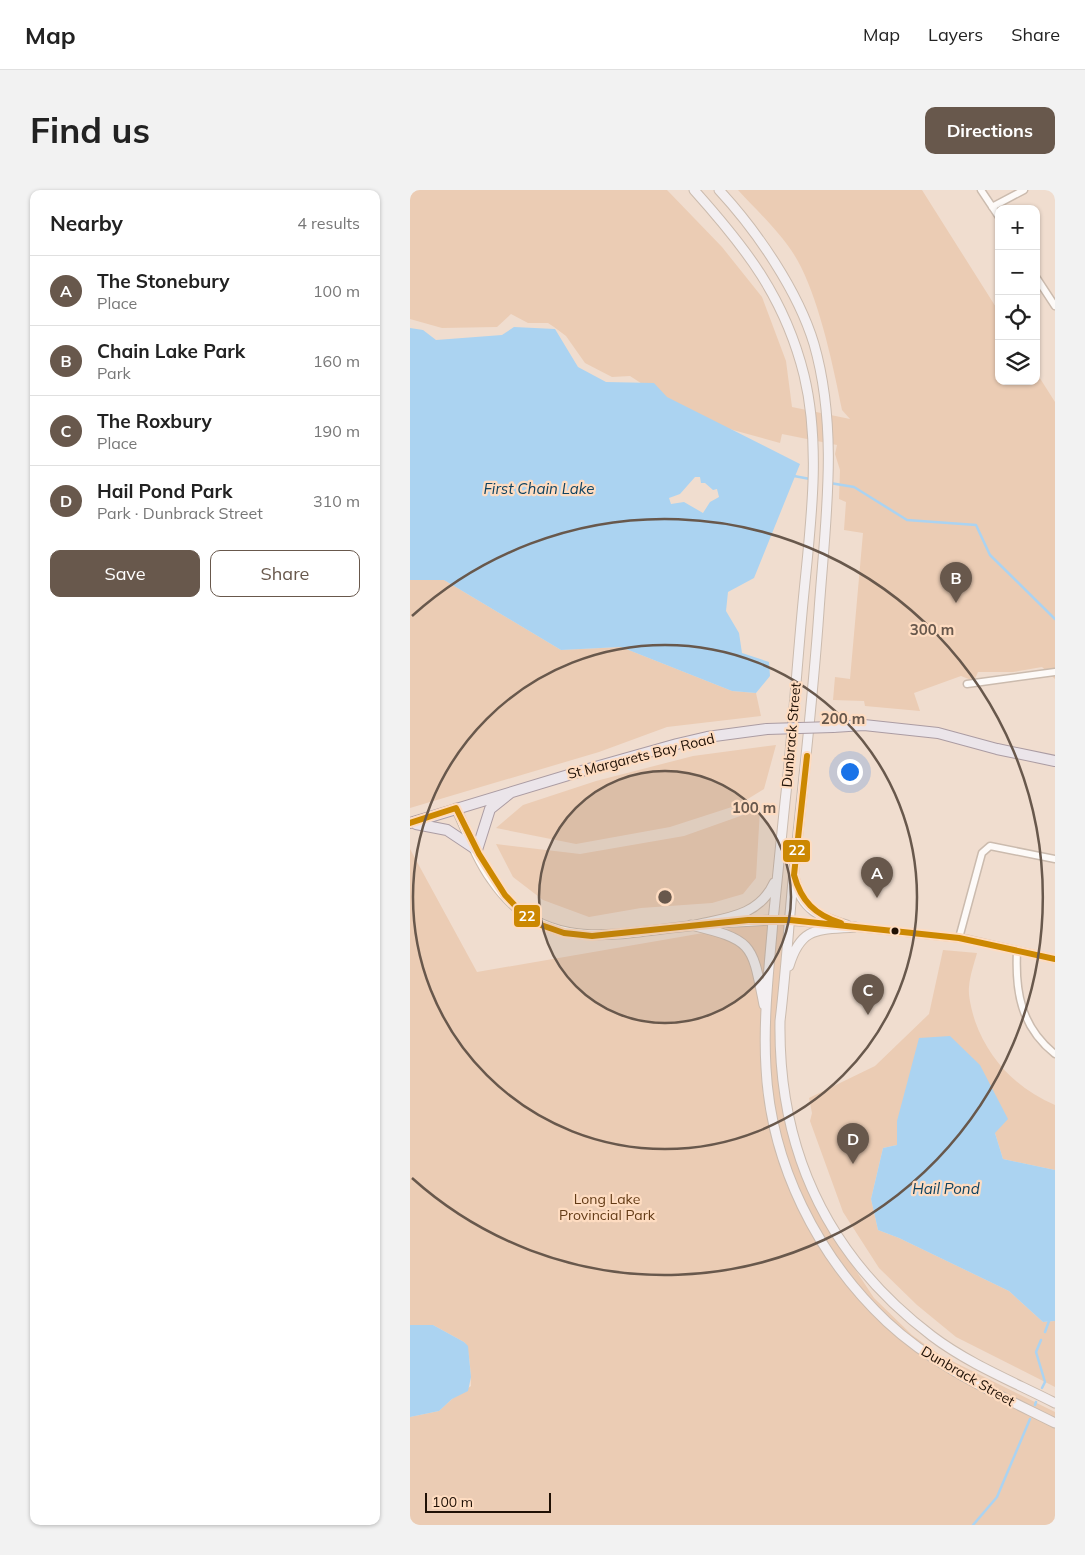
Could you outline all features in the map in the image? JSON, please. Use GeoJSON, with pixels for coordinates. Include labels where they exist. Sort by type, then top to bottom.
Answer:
{"type":"FeatureCollection","features":[{"type":"Feature","properties":{"kind":"main road","name":"Dunbrack Street"},"geometry":{"type":"LineString","coordinates":[[694,190],[760,268],[778,303],[788,325],[803,374],[811,421],[813,452],[809,526],[790,760],[776,876],[766,1018],[767,1085],[780,1147],[802,1207],[834,1261],[876,1312],[916,1346],[960,1374],[1055,1423]]}},
{"type":"Feature","properties":{"kind":"main road","name":"Dunbrack Street"},"geometry":{"type":"LineString","coordinates":[[720,190],[766,248],[799,308],[813,342],[821,373],[828,425],[829,452],[825,529],[812,703],[794,872],[780,1045],[788,1118],[811,1188],[833,1231],[878,1288],[933,1337],[974,1362],[1055,1403]]}},
{"type":"Feature","properties":{"kind":"main road","name":"St Margarets Bay Road"},"geometry":{"type":"LineString","coordinates":[[410,824],[456,808],[677,744],[707,737],[767,729],[864,725],[938,733],[997,749],[1055,761]]}},
{"type":"Feature","properties":{"kind":"main road"},"geometry":{"type":"LineString","coordinates":[[410,824],[424,824],[447,830],[477,850],[490,809],[511,792]]}},
{"type":"Feature","properties":{"kind":"main road"},"geometry":{"type":"LineString","coordinates":[[794,872],[797,888],[809,909],[825,919],[855,927]]}},
{"type":"Feature","properties":{"kind":"main road"},"geometry":{"type":"LineString","coordinates":[[691,926],[748,912],[767,896],[776,876]]}},
{"type":"Feature","properties":{"kind":"main road"},"geometry":{"type":"LineString","coordinates":[[691,926],[729,934],[748,946],[761,981],[766,1018]]}},
{"type":"Feature","properties":{"kind":"main road"},"geometry":{"type":"LineString","coordinates":[[784,983],[793,954],[803,938],[812,932],[855,927]]}},
{"type":"Feature","properties":{"kind":"street"},"geometry":{"type":"LineString","coordinates":[[981,190],[995,211]]}},
{"type":"Feature","properties":{"kind":"street"},"geometry":{"type":"LineString","coordinates":[[992,207],[1024,190]]}},
{"type":"Feature","properties":{"kind":"street"},"geometry":{"type":"LineString","coordinates":[[1040,283],[1055,306]]}},
{"type":"Feature","properties":{"kind":"street"},"geometry":{"type":"LineString","coordinates":[[967,684],[1055,672]]}},
{"type":"Feature","properties":{"kind":"street"},"geometry":{"type":"LineString","coordinates":[[456,808],[492,880],[509,901],[531,918],[555,929],[592,936],[748,920],[790,920],[959,938],[1055,959]]}},
{"type":"Feature","properties":{"kind":"street"},"geometry":{"type":"LineString","coordinates":[[959,938],[982,853],[990,846],[1055,859]]}},
{"type":"Feature","properties":{"kind":"street"},"geometry":{"type":"LineString","coordinates":[[1017,951],[1016,983],[1021,1005],[1039,1041],[1055,1054]]}},
{"type":"Feature","properties":{"kind":"green space"},"geometry":{"type":"Polygon","coordinates":[[[410,190],[667,190],[722,247],[762,297],[786,361],[792,407],[850,419],[842,410],[815,300],[801,267],[780,236],[738,190],[922,190],[995,306],[995,385],[1040,385],[1040,378],[1055,402],[1055,679],[1042,667],[1013,672],[978,672],[974,681],[961,676],[914,693],[920,711],[865,706],[864,701],[833,700],[835,677],[850,679],[863,533],[844,530],[846,502],[839,499],[840,470],[835,454],[837,445],[782,434],[780,443],[722,427],[630,376],[612,377],[585,363],[566,336],[548,323],[528,323],[511,314],[497,327],[442,328],[410,319],[410,190]]]}},
{"type":"Feature","properties":{"kind":"green space"},"geometry":{"type":"Polygon","coordinates":[[[410,580],[444,580],[561,650],[621,647],[732,691],[756,693],[761,716],[667,727],[599,752],[410,808],[410,580]]]}},
{"type":"Feature","properties":{"kind":"green space"},"geometry":{"type":"Polygon","coordinates":[[[776,745],[764,789],[738,805],[670,827],[576,844],[496,828],[523,805],[596,781],[693,756],[776,745]]]}},
{"type":"Feature","properties":{"kind":"green space"},"geometry":{"type":"Polygon","coordinates":[[[760,809],[756,878],[743,894],[712,903],[641,908],[589,917],[543,900],[513,877],[496,844],[580,854],[684,836],[760,809]]]}},
{"type":"Feature","properties":{"kind":"green space","name":"Long Lake Provincial Park"},"geometry":{"type":"Polygon","coordinates":[[[410,849],[477,972],[785,919],[779,1070],[811,1194],[826,1225],[874,1298],[912,1335],[940,1355],[1055,1412],[1055,1525],[410,1525],[410,1417],[439,1411],[471,1386],[469,1356],[464,1342],[433,1325],[410,1325],[410,849]]]}},
{"type":"Feature","properties":{"kind":"green space"},"geometry":{"type":"Polygon","coordinates":[[[943,950],[977,953],[970,978],[969,991],[975,1021],[981,1035],[996,1060],[1006,1072],[1028,1091],[1055,1105],[1055,1170],[1003,1159],[995,1133],[897,1121],[897,1145],[883,1148],[871,1199],[878,1230],[899,1238],[1009,1291],[1043,1322],[1055,1321],[1055,1387],[956,1337],[917,1305],[879,1268],[843,1212],[810,1121],[812,1113],[809,1098],[875,1066],[929,1014],[943,950]]]}},
{"type":"Feature","properties":{"kind":"water","name":"First Chain Lake"},"geometry":{"type":"Polygon","coordinates":[[[514,327],[555,329],[578,367],[606,382],[654,383],[667,397],[800,464],[754,578],[728,592],[726,611],[739,633],[742,653],[769,662],[770,676],[756,693],[732,691],[621,647],[561,650],[444,580],[410,580],[410,328],[423,330],[436,340],[502,335],[514,327]],[[695,477],[680,494],[669,498],[671,504],[684,502],[703,513],[710,502],[719,497],[717,489],[713,490],[705,483],[701,483],[700,477],[695,477]]]}},
{"type":"Feature","properties":{"kind":"water","name":"Hail Pond"},"geometry":{"type":"Polygon","coordinates":[[[950,1036],[980,1065],[1008,1119],[995,1133],[1003,1159],[1055,1170],[1055,1321],[1043,1322],[1009,1291],[899,1238],[878,1230],[871,1199],[883,1148],[897,1145],[897,1121],[919,1038],[950,1036]]]}},
{"type":"Feature","properties":{"kind":"water"},"geometry":{"type":"Polygon","coordinates":[[[410,1325],[433,1325],[464,1342],[468,1346],[471,1377],[468,1391],[452,1399],[439,1411],[410,1417],[410,1325]]]}},
{"type":"Feature","properties":{"kind":"waterway"},"geometry":{"type":"LineString","coordinates":[[794,476],[810,479]]}},
{"type":"Feature","properties":{"kind":"waterway"},"geometry":{"type":"LineString","coordinates":[[830,483],[854,487],[907,520],[976,525],[990,555],[1055,619]]}},
{"type":"Feature","properties":{"kind":"waterway"},"geometry":{"type":"LineString","coordinates":[[1045,1332],[1049,1321]]}},
{"type":"Feature","properties":{"kind":"waterway"},"geometry":{"type":"LineString","coordinates":[[1041,1340],[1036,1352],[1045,1382],[1042,1388]]}},
{"type":"Feature","properties":{"kind":"waterway"},"geometry":{"type":"LineString","coordinates":[[973,1525],[997,1497],[1030,1419]]}},
{"type":"Feature","properties":{"kind":"transit line","name":"22"},"geometry":{"type":"LineString","coordinates":[[807,756],[794,875],[805,900],[810,906],[824,916],[841,923]]}},
{"type":"Feature","properties":{"kind":"transit line","name":"22"},"geometry":{"type":"LineString","coordinates":[[410,823],[456,808],[479,854],[505,895],[521,912],[541,925],[564,933],[592,936],[748,920],[790,920],[959,938],[1055,959]]}},
{"type":"Feature","properties":{"kind":"place","name":"Chain Lake Park"},"geometry":{"type":"Point","coordinates":[956,603]}},
{"type":"Feature","properties":{"kind":"place","name":"The Stonebury"},"geometry":{"type":"Point","coordinates":[877,898]}},
{"type":"Feature","properties":{"kind":"place","name":"The Roxbury"},"geometry":{"type":"Point","coordinates":[868,1015]}},
{"type":"Feature","properties":{"kind":"place","name":"Hail Pond Park"},"geometry":{"type":"Point","coordinates":[853,1164]}}]}
